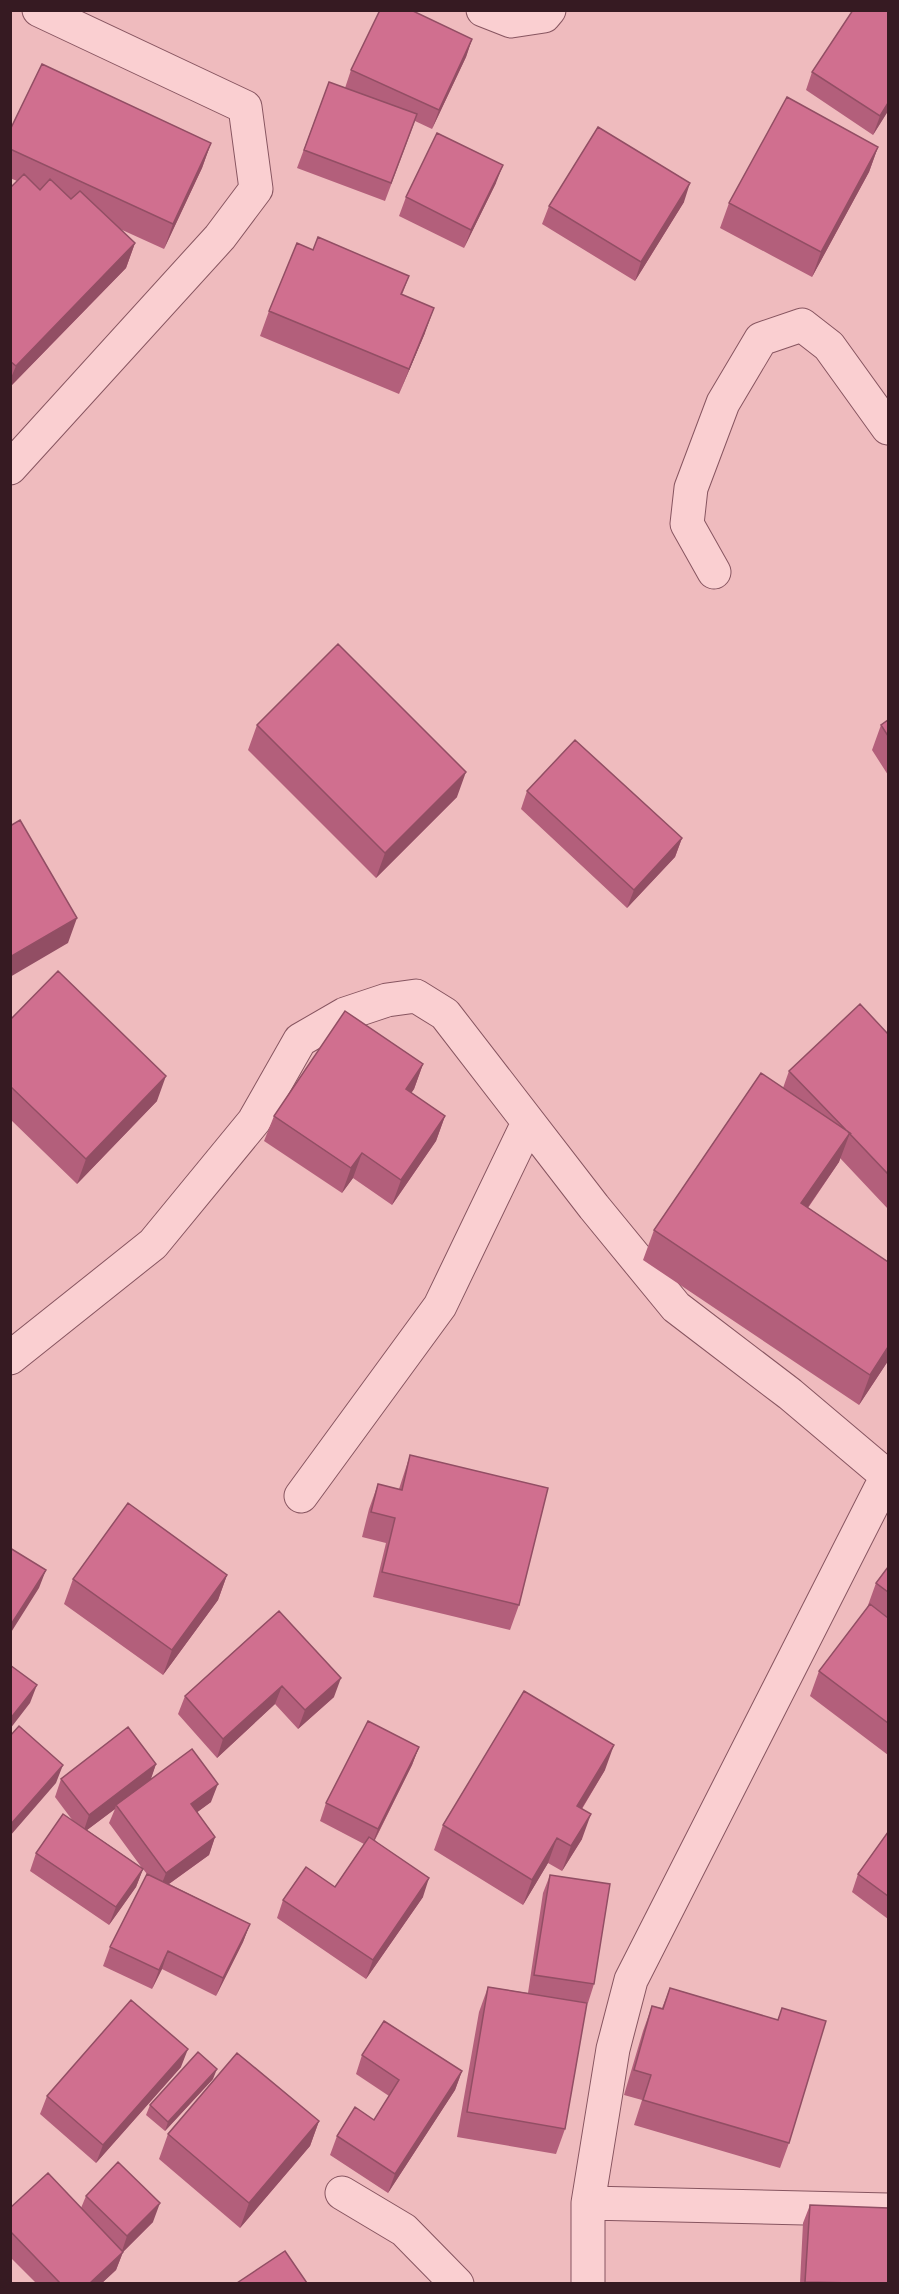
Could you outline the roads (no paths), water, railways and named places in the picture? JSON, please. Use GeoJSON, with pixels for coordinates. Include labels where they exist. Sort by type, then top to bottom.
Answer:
{"type":"FeatureCollection","features":[{"type":"Feature","properties":{"kind":"street"},"geometry":{"type":"LineString","coordinates":[[10,468],[220,237],[256,189],[245,107],[39,10]]}},
{"type":"Feature","properties":{"kind":"street"},"geometry":{"type":"LineString","coordinates":[[483,10],[511,21],[544,16],[549,10]]}},
{"type":"Feature","properties":{"kind":"street"},"geometry":{"type":"LineString","coordinates":[[714,572],[687,524],[691,488],[723,403],[761,339],[802,325],[829,346],[888,428]]}},
{"type":"Feature","properties":{"kind":"street"},"geometry":{"type":"LineString","coordinates":[[10,1358],[153,1244],[254,1121],[300,1040],[345,1014],[387,1000],[416,996],[445,1014],[594,1207],[676,1307],[790,1394],[888,1475],[631,1980],[613,2049],[588,2203],[588,2283]]}},
{"type":"Feature","properties":{"kind":"street"},"geometry":{"type":"LineString","coordinates":[[301,1496],[440,1306],[528,1123]]}},
{"type":"Feature","properties":{"kind":"street"},"geometry":{"type":"LineString","coordinates":[[342,2193],[404,2230],[457,2283]]}},
{"type":"Feature","properties":{"kind":"street"},"geometry":{"type":"LineString","coordinates":[[588,2203],[888,2210]]}}]}
